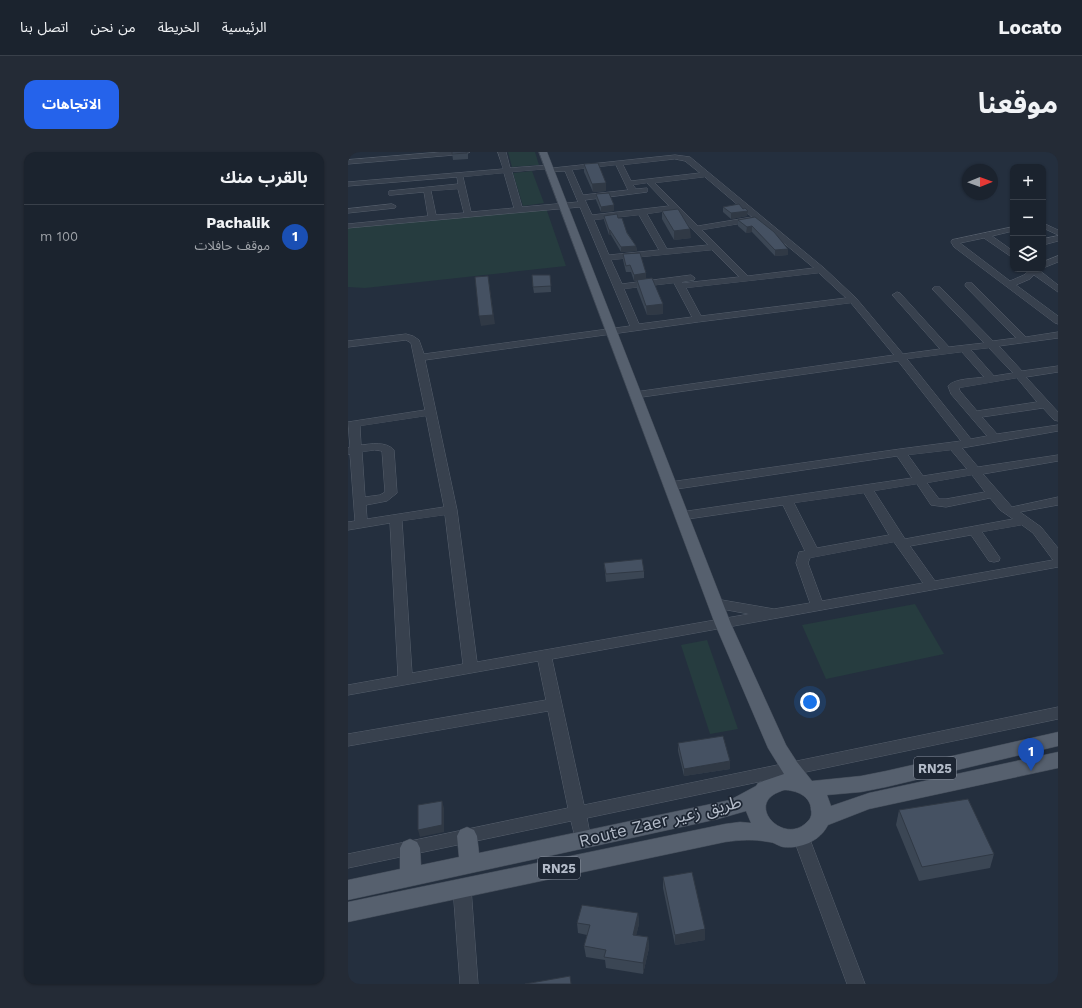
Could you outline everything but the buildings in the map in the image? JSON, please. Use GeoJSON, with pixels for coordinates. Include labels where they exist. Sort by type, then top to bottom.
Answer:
{"type":"FeatureCollection","features":[{"type":"Feature","properties":{"kind":"main road"},"geometry":{"type":"LineString","coordinates":[[543,152],[723,624],[778,748],[775,779],[756,801],[756,814],[762,826],[770,833]]}},
{"type":"Feature","properties":{"kind":"main road","name":"RN25"},"geometry":{"type":"LineString","coordinates":[[775,779],[783,782],[794,782],[807,787],[867,783],[1058,739]]}},
{"type":"Feature","properties":{"kind":"main road","name":"RN25"},"geometry":{"type":"LineString","coordinates":[[770,833],[780,837],[801,837],[810,833],[817,827],[822,819],[844,809],[869,801],[1058,760]]}},
{"type":"Feature","properties":{"kind":"main road","name":"Route Zaer طريق زعير"},"geometry":{"type":"LineString","coordinates":[[348,890],[724,810],[748,801],[775,779]]}},
{"type":"Feature","properties":{"kind":"main road"},"geometry":{"type":"LineString","coordinates":[[807,787],[820,799],[822,806],[822,819]]}},
{"type":"Feature","properties":{"kind":"main road","name":"Route Zaer طريق زعير"},"geometry":{"type":"LineString","coordinates":[[348,912],[725,833],[755,831],[770,833]]}},
{"type":"Feature","properties":{"kind":"main road"},"geometry":{"type":"LineString","coordinates":[[468,836],[470,864]]}},
{"type":"Feature","properties":{"kind":"main road"},"geometry":{"type":"LineString","coordinates":[[410,848],[411,877]]}},
{"type":"Feature","properties":{"kind":"street"},"geometry":{"type":"LineString","coordinates":[[348,162],[408,154],[466,152]]}},
{"type":"Feature","properties":{"kind":"street"},"geometry":{"type":"LineString","coordinates":[[502,152],[519,210]]}},
{"type":"Feature","properties":{"kind":"street"},"geometry":{"type":"LineString","coordinates":[[408,154],[410,172]]}},
{"type":"Feature","properties":{"kind":"street"},"geometry":{"type":"LineString","coordinates":[[348,184],[391,180],[410,172],[459,174],[508,170],[568,169],[682,157],[687,159],[821,270],[854,300],[968,443]]}},
{"type":"Feature","properties":{"kind":"street"},"geometry":{"type":"LineString","coordinates":[[618,163],[633,192]]}},
{"type":"Feature","properties":{"kind":"street"},"geometry":{"type":"LineString","coordinates":[[568,169],[636,328]]}},
{"type":"Feature","properties":{"kind":"street"},"geometry":{"type":"LineString","coordinates":[[459,174],[468,214]]}},
{"type":"Feature","properties":{"kind":"street"},"geometry":{"type":"LineString","coordinates":[[629,183],[707,175]]}},
{"type":"Feature","properties":{"kind":"street"},"geometry":{"type":"LineString","coordinates":[[391,180],[392,222]]}},
{"type":"Feature","properties":{"kind":"street"},"geometry":{"type":"LineString","coordinates":[[648,181],[742,276]]}},
{"type":"Feature","properties":{"kind":"street"},"geometry":{"type":"LineString","coordinates":[[392,193],[462,186]]}},
{"type":"Feature","properties":{"kind":"street"},"geometry":{"type":"LineString","coordinates":[[427,189],[432,218]]}},
{"type":"Feature","properties":{"kind":"street"},"geometry":{"type":"LineString","coordinates":[[348,226],[564,206],[582,201],[655,189]]}},
{"type":"Feature","properties":{"kind":"street"},"geometry":{"type":"LineString","coordinates":[[348,211],[392,206]]}},
{"type":"Feature","properties":{"kind":"street"},"geometry":{"type":"LineString","coordinates":[[590,218],[674,208]]}},
{"type":"Feature","properties":{"kind":"street"},"geometry":{"type":"LineString","coordinates":[[642,212],[664,252]]}},
{"type":"Feature","properties":{"kind":"street"},"geometry":{"type":"LineString","coordinates":[[695,229],[758,218]]}},
{"type":"Feature","properties":{"kind":"street"},"geometry":{"type":"LineString","coordinates":[[1046,227],[1058,233]]}},
{"type":"Feature","properties":{"kind":"street"},"geometry":{"type":"LineString","coordinates":[[1010,230],[955,242],[1058,321]]}},
{"type":"Feature","properties":{"kind":"street"},"geometry":{"type":"LineString","coordinates":[[985,235],[1010,251]]}},
{"type":"Feature","properties":{"kind":"street"},"geometry":{"type":"LineString","coordinates":[[1046,241],[1058,238]]}},
{"type":"Feature","properties":{"kind":"street"},"geometry":{"type":"LineString","coordinates":[[607,258],[713,247]]}},
{"type":"Feature","properties":{"kind":"street"},"geometry":{"type":"LineString","coordinates":[[1046,264],[1058,259]]}},
{"type":"Feature","properties":{"kind":"street"},"geometry":{"type":"LineString","coordinates":[[619,287],[821,270]]}},
{"type":"Feature","properties":{"kind":"street"},"geometry":{"type":"LineString","coordinates":[[1010,284],[1027,276],[1032,272]]}},
{"type":"Feature","properties":{"kind":"street"},"geometry":{"type":"LineString","coordinates":[[1037,272],[1058,288]]}},
{"type":"Feature","properties":{"kind":"street"},"geometry":{"type":"LineString","coordinates":[[679,283],[698,319]]}},
{"type":"Feature","properties":{"kind":"street"},"geometry":{"type":"LineString","coordinates":[[969,285],[1024,340]]}},
{"type":"Feature","properties":{"kind":"street"},"geometry":{"type":"LineString","coordinates":[[937,289],[992,344],[1058,418]]}},
{"type":"Feature","properties":{"kind":"street"},"geometry":{"type":"LineString","coordinates":[[897,294],[946,350]]}},
{"type":"Feature","properties":{"kind":"street"},"geometry":{"type":"LineString","coordinates":[[419,358],[698,319],[854,300]]}},
{"type":"Feature","properties":{"kind":"street"},"geometry":{"type":"LineString","coordinates":[[635,395],[1058,335]]}},
{"type":"Feature","properties":{"kind":"street"},"geometry":{"type":"LineString","coordinates":[[348,344],[392,338],[410,338],[416,342],[451,510],[471,667]]}},
{"type":"Feature","properties":{"kind":"street"},"geometry":{"type":"LineString","coordinates":[[964,348],[991,379]]}},
{"type":"Feature","properties":{"kind":"street"},"geometry":{"type":"LineString","coordinates":[[994,438],[955,392],[953,386],[1058,369]]}},
{"type":"Feature","properties":{"kind":"street"},"geometry":{"type":"LineString","coordinates":[[975,415],[1045,404]]}},
{"type":"Feature","properties":{"kind":"street"},"geometry":{"type":"LineString","coordinates":[[362,524],[352,451],[351,424],[431,412]]}},
{"type":"Feature","properties":{"kind":"street"},"geometry":{"type":"LineString","coordinates":[[670,486],[900,452],[954,446],[1058,428]]}},
{"type":"Feature","properties":{"kind":"street"},"geometry":{"type":"LineString","coordinates":[[954,446],[993,494],[1009,511],[1036,530],[1058,557]]}},
{"type":"Feature","properties":{"kind":"street"},"geometry":{"type":"LineString","coordinates":[[352,451],[378,447],[387,448],[392,490],[390,495],[360,502]]}},
{"type":"Feature","properties":{"kind":"street"},"geometry":{"type":"LineString","coordinates":[[900,452],[932,500],[937,503],[993,494]]}},
{"type":"Feature","properties":{"kind":"street"},"geometry":{"type":"LineString","coordinates":[[681,516],[867,489],[1058,458]]}},
{"type":"Feature","properties":{"kind":"street"},"geometry":{"type":"LineString","coordinates":[[867,489],[932,586]]}},
{"type":"Feature","properties":{"kind":"street"},"geometry":{"type":"LineString","coordinates":[[787,501],[813,553]]}},
{"type":"Feature","properties":{"kind":"street"},"geometry":{"type":"LineString","coordinates":[[1009,511],[1058,501]]}},
{"type":"Feature","properties":{"kind":"street"},"geometry":{"type":"LineString","coordinates":[[348,526],[451,510]]}},
{"type":"Feature","properties":{"kind":"street"},"geometry":{"type":"LineString","coordinates":[[396,519],[405,679]]}},
{"type":"Feature","properties":{"kind":"street"},"geometry":{"type":"LineString","coordinates":[[818,607],[802,563],[804,555],[974,530],[1024,521]]}},
{"type":"Feature","properties":{"kind":"street"},"geometry":{"type":"LineString","coordinates":[[974,530],[994,558]]}},
{"type":"Feature","properties":{"kind":"street"},"geometry":{"type":"LineString","coordinates":[[348,690],[1058,563]]}},
{"type":"Feature","properties":{"kind":"street"},"geometry":{"type":"LineString","coordinates":[[716,604],[777,614]]}},
{"type":"Feature","properties":{"kind":"street"},"geometry":{"type":"LineString","coordinates":[[544,654],[583,840]]}},
{"type":"Feature","properties":{"kind":"street"},"geometry":{"type":"LineString","coordinates":[[348,740],[554,704]]}},
{"type":"Feature","properties":{"kind":"street"},"geometry":{"type":"LineString","coordinates":[[348,861],[577,813],[775,779],[1058,712]]}},
{"type":"Feature","properties":{"kind":"street"},"geometry":{"type":"LineString","coordinates":[[801,837],[856,984]]}},
{"type":"Feature","properties":{"kind":"street"},"geometry":{"type":"LineString","coordinates":[[462,888],[469,984]]}},
{"type":"Feature","properties":{"kind":"green space"},"geometry":{"type":"Polygon","coordinates":[[[508,152],[535,152],[539,165],[512,167],[508,152]]]}},
{"type":"Feature","properties":{"kind":"green space"},"geometry":{"type":"Polygon","coordinates":[[[532,171],[544,203],[523,206],[513,173],[532,171]]]}},
{"type":"Feature","properties":{"kind":"green space"},"geometry":{"type":"Polygon","coordinates":[[[546,208],[566,266],[365,288],[348,287],[348,228],[546,208]]]}},
{"type":"Feature","properties":{"kind":"green space"},"geometry":{"type":"Polygon","coordinates":[[[915,604],[944,654],[826,679],[802,625],[915,604]]]}},
{"type":"Feature","properties":{"kind":"green space"},"geometry":{"type":"Polygon","coordinates":[[[707,640],[738,729],[710,734],[681,645],[707,640]]]}},
{"type":"Feature","properties":{"kind":"place","name":"Pachalik"},"geometry":{"type":"Point","coordinates":[1031,771]}}]}
